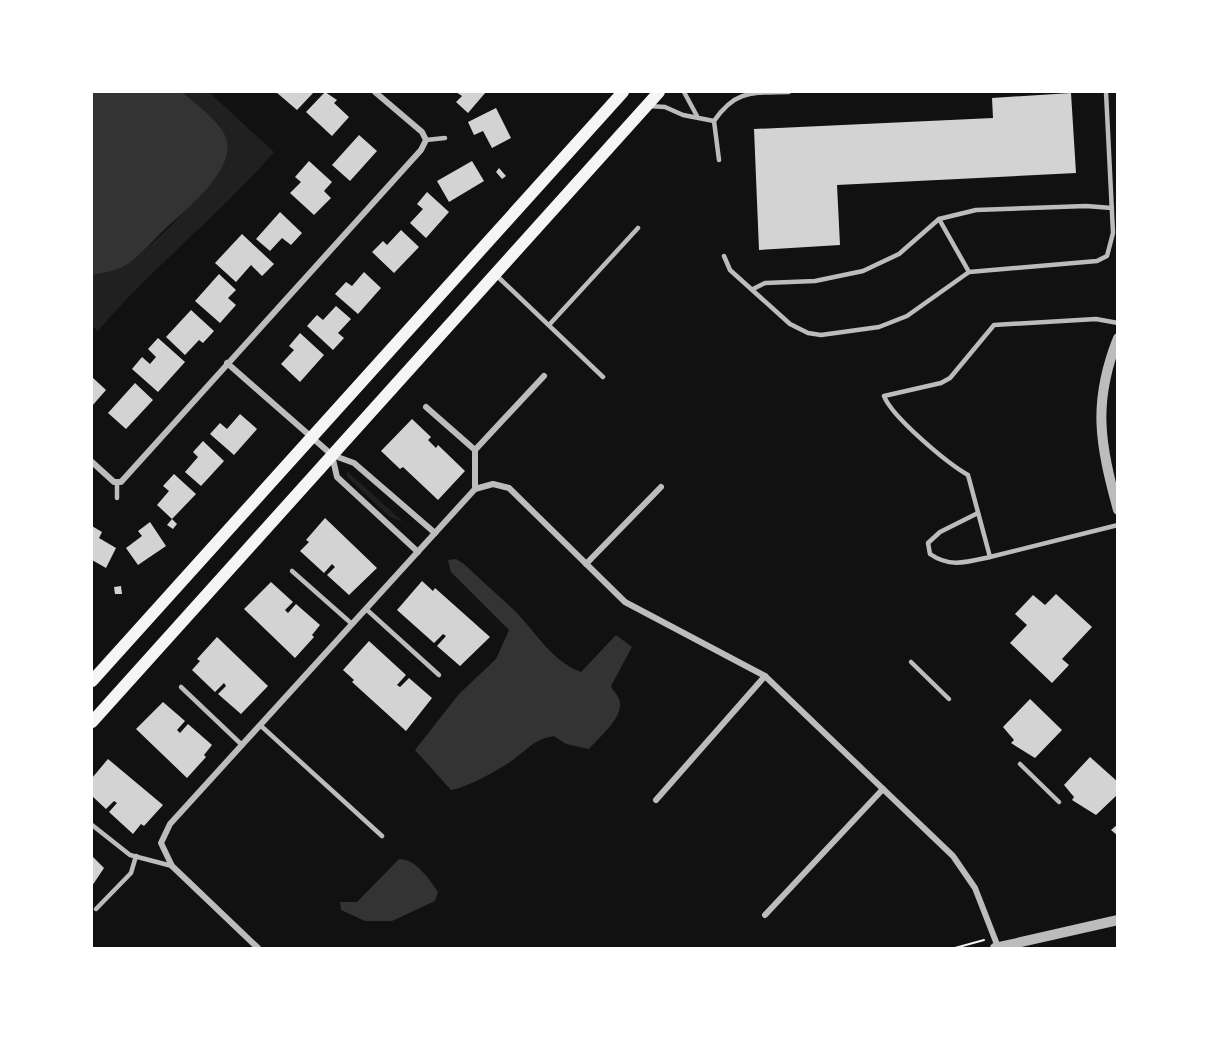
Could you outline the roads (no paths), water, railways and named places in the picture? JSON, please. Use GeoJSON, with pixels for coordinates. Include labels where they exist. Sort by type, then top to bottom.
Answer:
{"type":"FeatureCollection","features":[{"type":"Feature","properties":{"kind":"main road"},"geometry":{"type":"LineString","coordinates":[[92,681],[623,92]]}},
{"type":"Feature","properties":{"kind":"main road"},"geometry":{"type":"LineString","coordinates":[[92,722],[659,92]]}},
{"type":"Feature","properties":{"kind":"street"},"geometry":{"type":"LineString","coordinates":[[92,462],[117,483],[125,478],[421,150],[426,140],[422,132],[375,92]]}},
{"type":"Feature","properties":{"kind":"street"},"geometry":{"type":"LineString","coordinates":[[1118,338],[1107,364],[1100,398],[1100,426],[1118,510]]}},
{"type":"Feature","properties":{"kind":"street"},"geometry":{"type":"LineString","coordinates":[[227,363],[332,455],[354,463],[435,533]]}},
{"type":"Feature","properties":{"kind":"street"},"geometry":{"type":"LineString","coordinates":[[475,489],[475,450],[544,376]]}},
{"type":"Feature","properties":{"kind":"street"},"geometry":{"type":"LineString","coordinates":[[426,407],[475,450]]}},
{"type":"Feature","properties":{"kind":"street"},"geometry":{"type":"LineString","coordinates":[[332,455],[337,477],[418,552]]}},
{"type":"Feature","properties":{"kind":"street"},"geometry":{"type":"LineString","coordinates":[[258,948],[172,866],[161,843],[170,824],[475,489],[493,484],[509,488],[625,602],[765,676],[953,856],[975,888],[997,948],[1118,920]]}},
{"type":"Feature","properties":{"kind":"street"},"geometry":{"type":"LineString","coordinates":[[586,564],[661,487]]}},
{"type":"Feature","properties":{"kind":"street"},"geometry":{"type":"LineString","coordinates":[[656,800],[765,676]]}},
{"type":"Feature","properties":{"kind":"street"},"geometry":{"type":"LineString","coordinates":[[765,915],[883,789]]}},
{"type":"Feature","properties":{"kind":"lane"},"geometry":{"type":"LineString","coordinates":[[684,92],[697,116]]}},
{"type":"Feature","properties":{"kind":"lane"},"geometry":{"type":"LineString","coordinates":[[719,160],[714,121],[725,104],[750,93],[789,92]]}},
{"type":"Feature","properties":{"kind":"lane"},"geometry":{"type":"LineString","coordinates":[[724,256],[730,270],[790,324],[808,333],[847,333],[879,327],[907,316],[969,272],[1097,261],[1107,256],[1112,245],[1106,92]]}},
{"type":"Feature","properties":{"kind":"lane"},"geometry":{"type":"LineString","coordinates":[[646,106],[665,107],[683,115],[714,121]]}},
{"type":"Feature","properties":{"kind":"lane"},"geometry":{"type":"LineString","coordinates":[[426,140],[445,138]]}},
{"type":"Feature","properties":{"kind":"lane"},"geometry":{"type":"LineString","coordinates":[[753,289],[765,283],[815,280],[863,272],[899,254],[939,219],[976,210],[1086,206],[1112,208]]}},
{"type":"Feature","properties":{"kind":"lane"},"geometry":{"type":"LineString","coordinates":[[939,219],[969,272]]}},
{"type":"Feature","properties":{"kind":"lane"},"geometry":{"type":"LineString","coordinates":[[549,325],[638,228]]}},
{"type":"Feature","properties":{"kind":"lane"},"geometry":{"type":"LineString","coordinates":[[495,274],[603,377]]}},
{"type":"Feature","properties":{"kind":"lane"},"geometry":{"type":"LineString","coordinates":[[990,557],[968,475],[956,468],[893,411],[884,396],[891,392],[941,383],[950,378],[994,325],[1096,319],[1118,323]]}},
{"type":"Feature","properties":{"kind":"lane"},"geometry":{"type":"LineString","coordinates":[[117,483],[117,498]]}},
{"type":"Feature","properties":{"kind":"lane"},"geometry":{"type":"LineString","coordinates":[[978,513],[940,532],[928,543],[930,554],[941,562],[954,564],[1118,525]]}},
{"type":"Feature","properties":{"kind":"lane"},"geometry":{"type":"LineString","coordinates":[[292,571],[352,624]]}},
{"type":"Feature","properties":{"kind":"lane"},"geometry":{"type":"LineString","coordinates":[[366,609],[439,675]]}},
{"type":"Feature","properties":{"kind":"lane"},"geometry":{"type":"LineString","coordinates":[[911,662],[949,699]]}},
{"type":"Feature","properties":{"kind":"lane"},"geometry":{"type":"LineString","coordinates":[[182,687],[242,745]]}},
{"type":"Feature","properties":{"kind":"lane"},"geometry":{"type":"LineString","coordinates":[[261,725],[382,836]]}},
{"type":"Feature","properties":{"kind":"lane"},"geometry":{"type":"LineString","coordinates":[[1020,764],[1059,802]]}},
{"type":"Feature","properties":{"kind":"lane"},"geometry":{"type":"LineString","coordinates":[[92,825],[130,855],[172,866]]}},
{"type":"Feature","properties":{"kind":"lane"},"geometry":{"type":"LineString","coordinates":[[96,909],[131,873],[136,856]]}}]}
